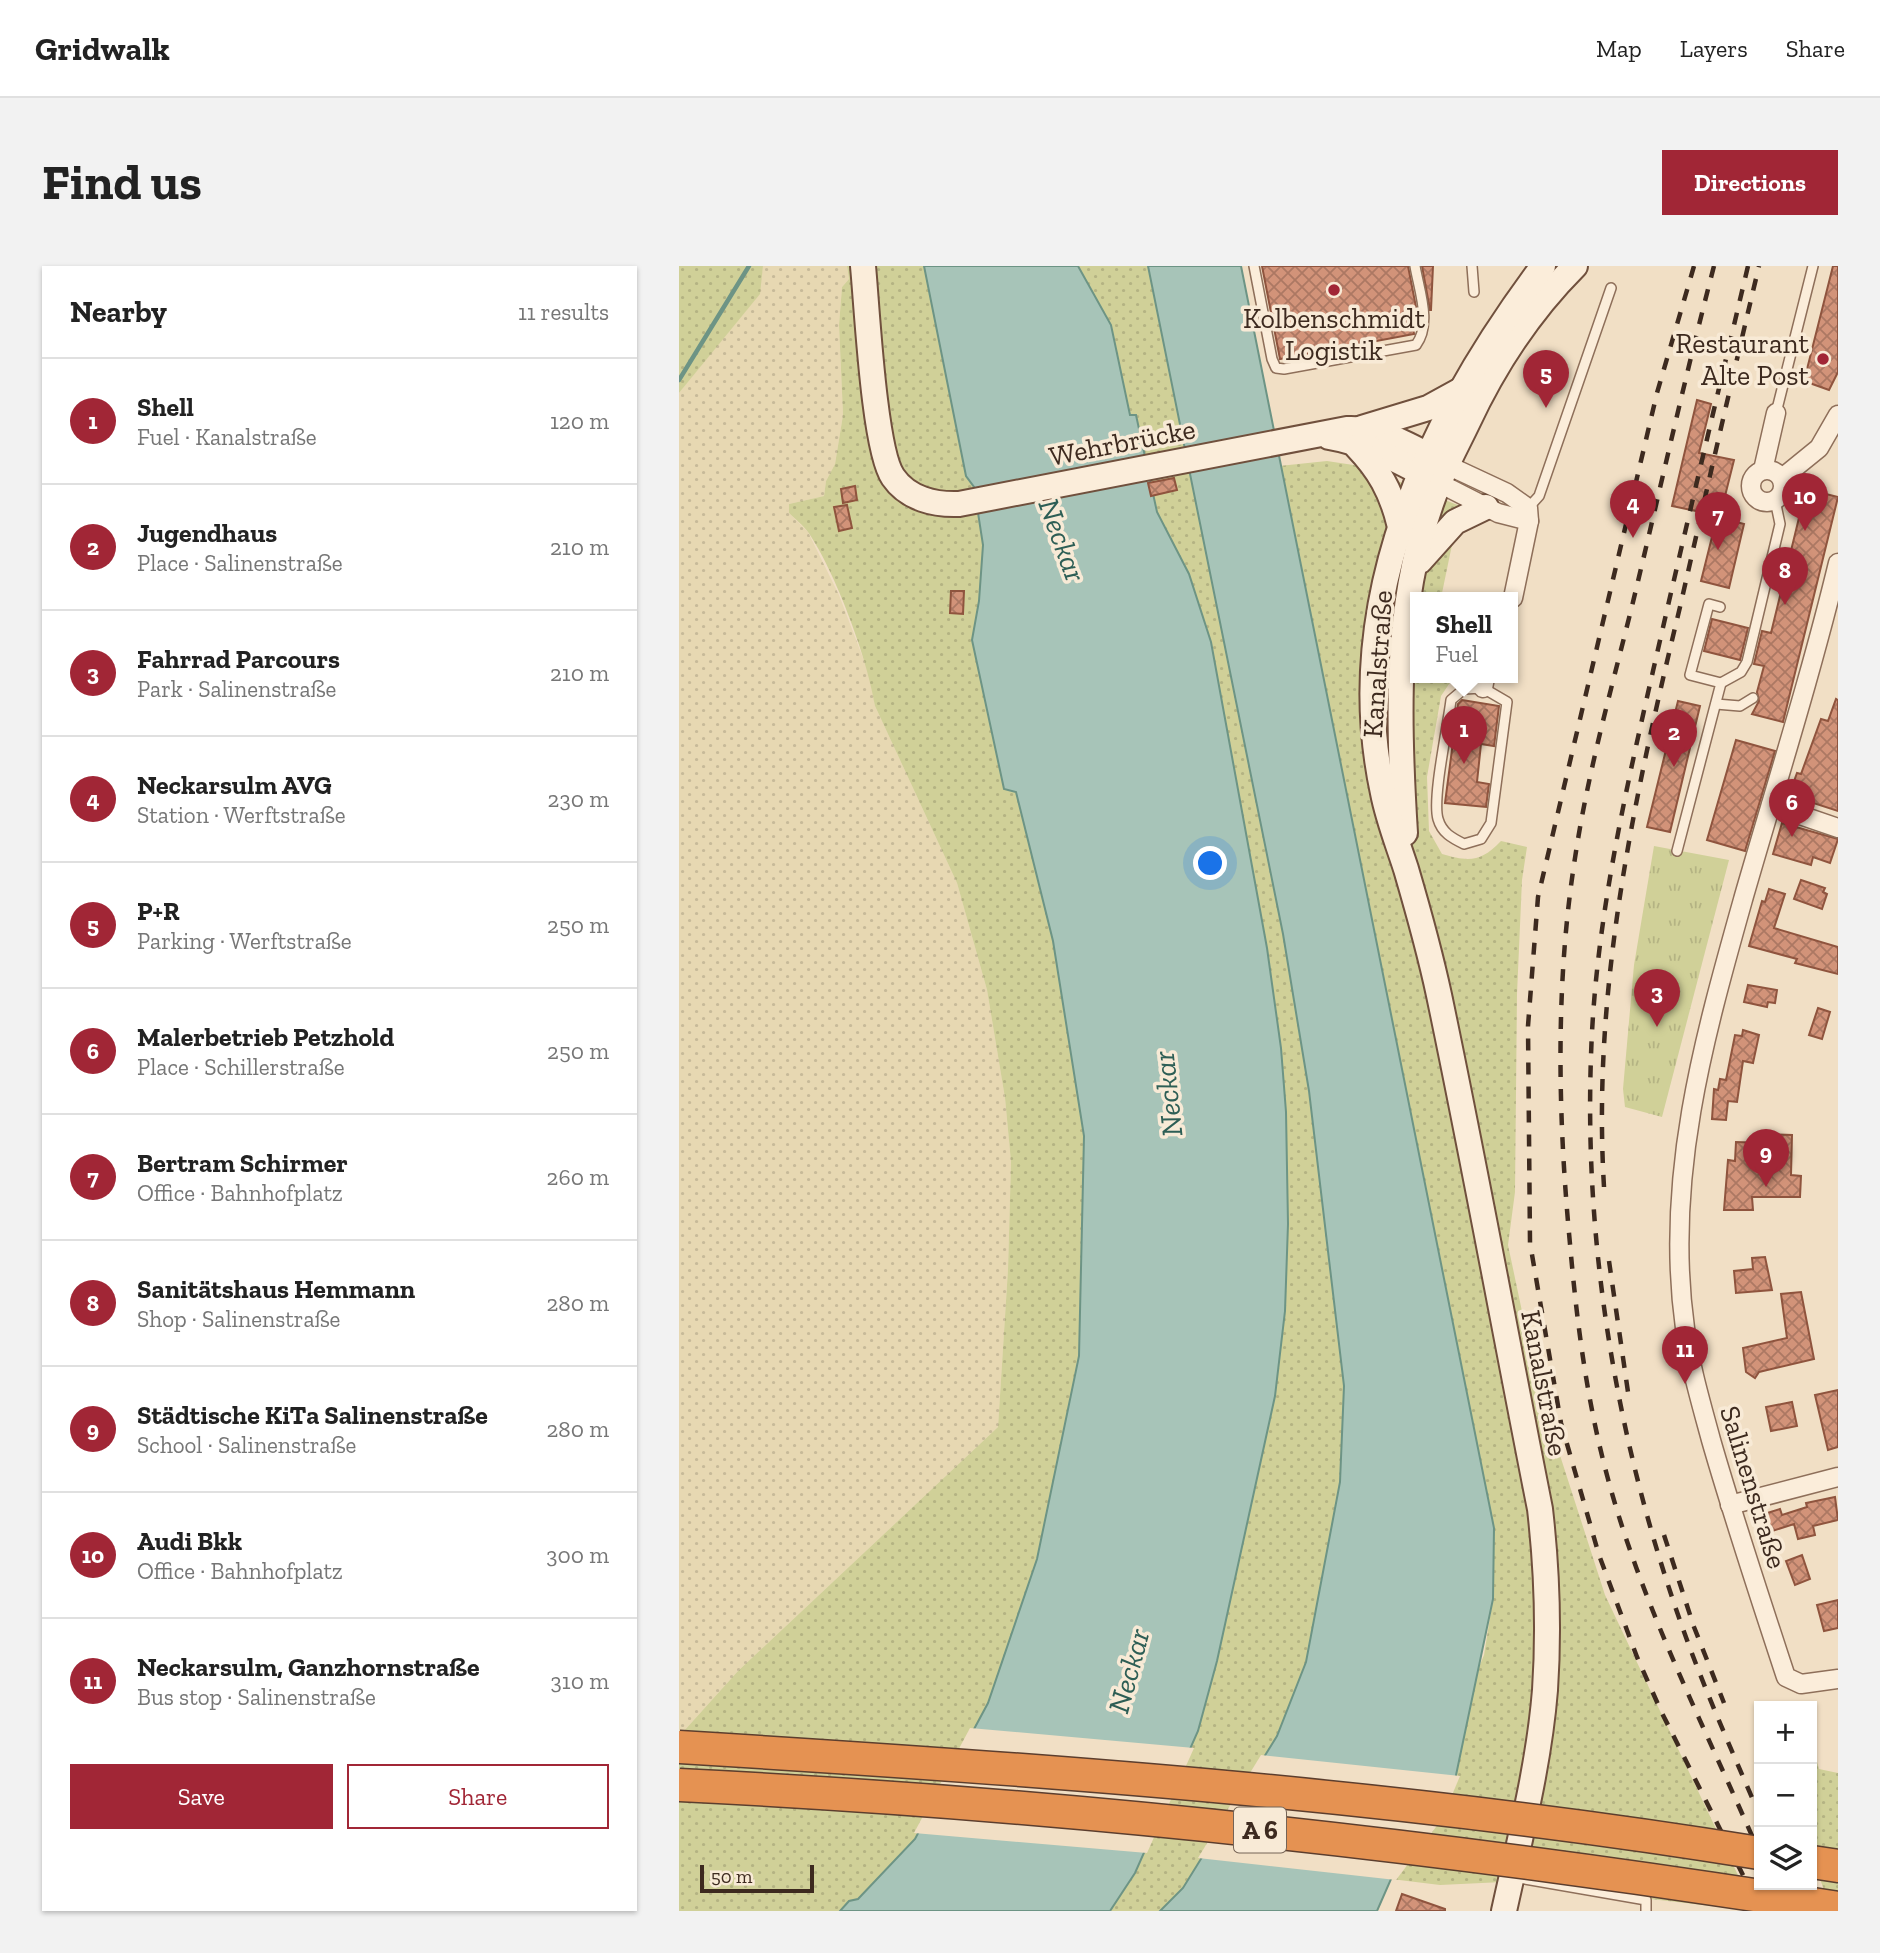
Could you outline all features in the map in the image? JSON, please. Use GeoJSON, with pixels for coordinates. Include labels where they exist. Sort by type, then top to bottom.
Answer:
{"type":"FeatureCollection","features":[{"type":"Feature","properties":{"kind":"highway","name":"A 6"},"geometry":{"type":"LineString","coordinates":[[679,1747],[1037,1769],[1392,1802],[1754,1852]]}},
{"type":"Feature","properties":{"kind":"highway","name":"A 6"},"geometry":{"type":"LineString","coordinates":[[679,1786],[1039,1808],[1366,1841],[1838,1908]]}},
{"type":"Feature","properties":{"kind":"highway"},"geometry":{"type":"LineString","coordinates":[[1817,1863],[1838,1866]]}},
{"type":"Feature","properties":{"kind":"main road","name":"Wehrbrücke"},"geometry":{"type":"LineString","coordinates":[[863,266],[881,449],[886,465],[904,488],[924,500],[941,504],[1314,435],[1358,436],[1428,408],[1459,391]]}},
{"type":"Feature","properties":{"kind":"main road"},"geometry":{"type":"LineString","coordinates":[[1433,469],[1459,391],[1497,329],[1543,266]]}},
{"type":"Feature","properties":{"kind":"main road"},"geometry":{"type":"LineString","coordinates":[[1433,469],[1499,362],[1560,281],[1575,266]]}},
{"type":"Feature","properties":{"kind":"main road"},"geometry":{"type":"LineString","coordinates":[[1358,436],[1433,469]]}},
{"type":"Feature","properties":{"kind":"main road"},"geometry":{"type":"LineString","coordinates":[[1358,436],[1388,487],[1399,523]]}},
{"type":"Feature","properties":{"kind":"main road","name":"Kanalstraße"},"geometry":{"type":"LineString","coordinates":[[1433,469],[1399,523],[1384,579],[1376,632],[1374,730],[1383,794],[1439,993],[1540,1509],[1546,1560],[1545,1692],[1532,1780],[1504,1911]]}},
{"type":"Feature","properties":{"kind":"main road","name":"Kanalstraße"},"geometry":{"type":"LineString","coordinates":[[1413,592],[1433,469]]}},
{"type":"Feature","properties":{"kind":"main road"},"geometry":{"type":"LineString","coordinates":[[1415,568],[1455,522],[1486,507]]}},
{"type":"Feature","properties":{"kind":"main road","name":"Kanalstraße"},"geometry":{"type":"LineString","coordinates":[[1407,872],[1399,726],[1410,631]]}},
{"type":"Feature","properties":{"kind":"street"},"geometry":{"type":"LineString","coordinates":[[1763,470],[1774,436],[1776,413]]}},
{"type":"Feature","properties":{"kind":"street"},"geometry":{"type":"LineString","coordinates":[[1782,478],[1795,471],[1819,448],[1838,415]]}},
{"type":"Feature","properties":{"kind":"street"},"geometry":{"type":"LineString","coordinates":[[1433,469],[1486,507],[1529,514]]}},
{"type":"Feature","properties":{"kind":"street"},"geometry":{"type":"LineString","coordinates":[[1433,469],[1507,492],[1529,514]]}},
{"type":"Feature","properties":{"kind":"street"},"geometry":{"type":"LineString","coordinates":[[1763,470],[1774,471],[1782,478],[1783,491],[1775,500],[1759,500],[1751,488],[1756,474],[1763,470]]}},
{"type":"Feature","properties":{"kind":"street"},"geometry":{"type":"LineString","coordinates":[[1514,592],[1529,514]]}},
{"type":"Feature","properties":{"kind":"street","name":"Salinenstraße"},"geometry":{"type":"LineString","coordinates":[[1837,575],[1718,990],[1686,1132],[1681,1188],[1680,1255],[1685,1327],[1695,1382],[1730,1505],[1786,1677],[1795,1682],[1811,1684],[1838,1679]]}},
{"type":"Feature","properties":{"kind":"street"},"geometry":{"type":"LineString","coordinates":[[1771,805],[1838,828]]}},
{"type":"Feature","properties":{"kind":"street"},"geometry":{"type":"LineString","coordinates":[[1730,1505],[1838,1477]]}},
{"type":"Feature","properties":{"kind":"lane"},"geometry":{"type":"LineString","coordinates":[[1254,266],[1272,359],[1276,368],[1284,369],[1416,345],[1423,336],[1424,318],[1415,266]]}},
{"type":"Feature","properties":{"kind":"lane"},"geometry":{"type":"LineString","coordinates":[[1472,266],[1474,292]]}},
{"type":"Feature","properties":{"kind":"lane"},"geometry":{"type":"LineString","coordinates":[[1776,413],[1812,266]]}},
{"type":"Feature","properties":{"kind":"lane"},"geometry":{"type":"LineString","coordinates":[[1529,514],[1539,496],[1611,288]]}},
{"type":"Feature","properties":{"kind":"lane"},"geometry":{"type":"LineString","coordinates":[[1720,607],[1709,604],[1690,675],[1721,683],[1741,672],[1747,662],[1780,524],[1775,500]]}},
{"type":"Feature","properties":{"kind":"lane"},"geometry":{"type":"LineString","coordinates":[[1484,683],[1507,702],[1492,823],[1481,839],[1464,844],[1448,836],[1437,818],[1437,796],[1451,700],[1464,689],[1484,683]]}},
{"type":"Feature","properties":{"kind":"lane"},"geometry":{"type":"LineString","coordinates":[[1677,851],[1721,683]]}},
{"type":"Feature","properties":{"kind":"lane"},"geometry":{"type":"LineString","coordinates":[[1716,704],[1740,706],[1753,698]]}},
{"type":"Feature","properties":{"kind":"lane"},"geometry":{"type":"LineString","coordinates":[[1511,1877],[1646,1899],[1646,1911]]}},
{"type":"Feature","properties":{"kind":"shaded area"},"geometry":{"type":"Polygon","coordinates":[[[763,266],[847,266],[849,279],[842,287],[839,325],[843,415],[835,464],[826,481],[824,496],[789,504],[789,513],[808,532],[839,595],[871,679],[875,706],[957,883],[987,990],[1005,1098],[1011,1162],[1008,1269],[998,1427],[738,1671],[683,1732],[679,1742],[679,393],[759,294],[763,266]]]}},
{"type":"Feature","properties":{"kind":"green space"},"geometry":{"type":"Polygon","coordinates":[[[679,266],[763,266],[760,294],[679,393],[679,266]]]}},
{"type":"Feature","properties":{"kind":"green space"},"geometry":{"type":"Polygon","coordinates":[[[847,266],[924,266],[966,476],[974,487],[983,545],[979,601],[972,640],[1004,788],[1016,792],[1053,941],[1084,1136],[1079,1356],[1037,1559],[988,1703],[915,1839],[858,1899],[849,1901],[840,1911],[679,1911],[679,1742],[683,1732],[738,1671],[998,1427],[1008,1269],[1011,1162],[1005,1098],[987,990],[957,883],[875,706],[849,616],[818,549],[808,532],[789,513],[789,504],[824,496],[826,481],[835,464],[843,415],[839,325],[842,287],[849,279],[847,266]]]}},
{"type":"Feature","properties":{"kind":"green space"},"geometry":{"type":"Polygon","coordinates":[[[1078,266],[1148,266],[1283,934],[1309,1091],[1344,1386],[1340,1482],[1306,1662],[1277,1736],[1183,1888],[1160,1911],[1110,1911],[1135,1873],[1198,1731],[1217,1661],[1275,1396],[1285,1311],[1288,1224],[1286,1112],[1281,1048],[1267,948],[1211,642],[1189,574],[1157,513],[1135,415],[1130,416],[1111,325],[1078,266]]]}},
{"type":"Feature","properties":{"kind":"green space"},"geometry":{"type":"Polygon","coordinates":[[[1327,461],[1360,466],[1460,506],[1442,592],[1410,592],[1410,683],[1450,683],[1441,696],[1427,777],[1429,831],[1442,854],[1474,858],[1487,853],[1501,841],[1527,847],[1522,880],[1517,994],[1515,1192],[1508,1245],[1538,1387],[1605,1595],[1755,1911],[1503,1882],[1440,1885],[1391,1879],[1484,1655],[1493,1599],[1494,1528],[1279,466],[1327,461]]]}},
{"type":"Feature","properties":{"kind":"green space"},"geometry":{"type":"Polygon","coordinates":[[[1654,846],[1729,860],[1662,1117],[1625,1107],[1623,1089],[1634,965],[1654,846]]]}},
{"type":"Feature","properties":{"kind":"green space"},"geometry":{"type":"Polygon","coordinates":[[[1817,1762],[1819,1769],[1838,1773],[1838,1911],[1832,1911],[1817,1871],[1817,1762]]]}},
{"type":"Feature","properties":{"kind":"water","name":"Neckar"},"geometry":{"type":"Polygon","coordinates":[[[924,266],[1078,266],[1111,325],[1130,415],[1136,415],[1157,512],[1189,574],[1211,642],[1267,948],[1281,1048],[1286,1112],[1288,1224],[1285,1311],[1275,1396],[1217,1661],[1198,1731],[1135,1873],[1110,1911],[840,1911],[849,1901],[858,1899],[915,1839],[988,1703],[1037,1559],[1079,1356],[1084,1136],[1053,941],[1016,792],[1004,789],[972,640],[979,601],[983,545],[974,487],[966,476],[924,266]]]}},
{"type":"Feature","properties":{"kind":"water"},"geometry":{"type":"Polygon","coordinates":[[[1148,266],[1241,266],[1494,1528],[1493,1599],[1455,1780],[1439,1817],[1391,1879],[1377,1911],[1160,1911],[1183,1888],[1277,1736],[1306,1662],[1340,1482],[1344,1386],[1309,1091],[1283,934],[1148,266]]]}},
{"type":"Feature","properties":{"kind":"pier"},"geometry":{"type":"Polygon","coordinates":[[[970,1728],[1194,1748],[1147,1853],[914,1833],[970,1728]]]}},
{"type":"Feature","properties":{"kind":"pier"},"geometry":{"type":"Polygon","coordinates":[[[1261,1755],[1460,1776],[1442,1819],[1396,1880],[1198,1858],[1261,1755]]]}},
{"type":"Feature","properties":{"kind":"building","name":"Kolbenschmidt Logistik"},"geometry":{"type":"Polygon","coordinates":[[[1262,266],[1408,266],[1416,307],[1416,312],[1411,313],[1414,334],[1280,359],[1262,266]]]}},
{"type":"Feature","properties":{"kind":"building"},"geometry":{"type":"Polygon","coordinates":[[[1422,266],[1433,266],[1431,310],[1430,310],[1422,266]]]}},
{"type":"Feature","properties":{"kind":"building","name":"Restaurant Alte Post"},"geometry":{"type":"Polygon","coordinates":[[[1833,266],[1838,266],[1838,372],[1829,390],[1804,381],[1833,266]]]}},
{"type":"Feature","properties":{"kind":"building"},"geometry":{"type":"Polygon","coordinates":[[[1697,400],[1711,404],[1699,453],[1734,460],[1720,516],[1672,506],[1697,400]]]}},
{"type":"Feature","properties":{"kind":"building"},"geometry":{"type":"Polygon","coordinates":[[[1174,478],[1177,490],[1151,496],[1148,483],[1174,478]]]}},
{"type":"Feature","properties":{"kind":"building"},"geometry":{"type":"Polygon","coordinates":[[[855,486],[857,500],[843,503],[841,489],[855,486]]]}},
{"type":"Feature","properties":{"kind":"building"},"geometry":{"type":"Polygon","coordinates":[[[1806,489],[1838,497],[1783,722],[1752,714],[1759,701],[1757,692],[1764,666],[1754,664],[1762,631],[1771,633],[1806,489]]]}},
{"type":"Feature","properties":{"kind":"building"},"geometry":{"type":"Polygon","coordinates":[[[847,505],[852,528],[839,531],[834,507],[847,505]]]}},
{"type":"Feature","properties":{"kind":"building"},"geometry":{"type":"Polygon","coordinates":[[[1717,517],[1744,524],[1729,588],[1701,581],[1717,517]]]}},
{"type":"Feature","properties":{"kind":"building"},"geometry":{"type":"Polygon","coordinates":[[[951,591],[964,591],[963,614],[950,613],[951,591]]]}},
{"type":"Feature","properties":{"kind":"building"},"geometry":{"type":"Polygon","coordinates":[[[1712,619],[1748,628],[1740,660],[1704,651],[1712,619]]]}},
{"type":"Feature","properties":{"kind":"building"},"geometry":{"type":"Polygon","coordinates":[[[1836,699],[1838,811],[1789,795],[1797,773],[1801,774],[1821,719],[1828,721],[1836,699]]]}},
{"type":"Feature","properties":{"kind":"building"},"geometry":{"type":"Polygon","coordinates":[[[1462,700],[1499,706],[1494,746],[1481,744],[1477,782],[1489,784],[1486,807],[1445,803],[1458,704],[1462,700]]]}},
{"type":"Feature","properties":{"kind":"building"},"geometry":{"type":"Polygon","coordinates":[[[1678,701],[1700,706],[1670,832],[1647,827],[1678,701]]]}},
{"type":"Feature","properties":{"kind":"building"},"geometry":{"type":"Polygon","coordinates":[[[1736,740],[1775,751],[1745,851],[1707,840],[1736,740]]]}},
{"type":"Feature","properties":{"kind":"building"},"geometry":{"type":"Polygon","coordinates":[[[1782,823],[1838,839],[1830,863],[1813,857],[1811,865],[1773,854],[1782,823]]]}},
{"type":"Feature","properties":{"kind":"building"},"geometry":{"type":"Polygon","coordinates":[[[1801,880],[1825,888],[1823,892],[1827,894],[1822,909],[1794,899],[1801,880]]]}},
{"type":"Feature","properties":{"kind":"building"},"geometry":{"type":"Polygon","coordinates":[[[1769,889],[1785,894],[1774,928],[1838,947],[1838,974],[1795,963],[1797,959],[1749,946],[1762,901],[1765,902],[1769,889]]]}},
{"type":"Feature","properties":{"kind":"building"},"geometry":{"type":"Polygon","coordinates":[[[1748,985],[1777,990],[1775,1003],[1768,1002],[1767,1007],[1744,1002],[1748,985]]]}},
{"type":"Feature","properties":{"kind":"building"},"geometry":{"type":"Polygon","coordinates":[[[1818,1008],[1830,1012],[1822,1039],[1809,1035],[1818,1008]]]}},
{"type":"Feature","properties":{"kind":"building"},"geometry":{"type":"Polygon","coordinates":[[[1743,1030],[1759,1035],[1753,1063],[1743,1061],[1737,1102],[1728,1101],[1726,1120],[1712,1119],[1714,1089],[1718,1090],[1720,1079],[1726,1080],[1735,1035],[1742,1036],[1743,1030]]]}},
{"type":"Feature","properties":{"kind":"building"},"geometry":{"type":"Polygon","coordinates":[[[1766,1134],[1792,1135],[1791,1175],[1801,1176],[1800,1197],[1752,1197],[1753,1210],[1724,1210],[1728,1160],[1735,1161],[1736,1142],[1769,1143],[1766,1134]]]}},
{"type":"Feature","properties":{"kind":"building"},"geometry":{"type":"Polygon","coordinates":[[[1765,1257],[1772,1290],[1736,1293],[1734,1271],[1753,1269],[1752,1258],[1765,1257]]]}},
{"type":"Feature","properties":{"kind":"building"},"geometry":{"type":"Polygon","coordinates":[[[1801,1292],[1814,1359],[1759,1372],[1755,1378],[1746,1372],[1743,1348],[1787,1338],[1781,1294],[1801,1292]]]}},
{"type":"Feature","properties":{"kind":"building"},"geometry":{"type":"Polygon","coordinates":[[[1838,1390],[1838,1447],[1828,1450],[1815,1395],[1838,1390]]]}},
{"type":"Feature","properties":{"kind":"building"},"geometry":{"type":"Polygon","coordinates":[[[1792,1402],[1797,1426],[1771,1431],[1766,1407],[1792,1402]]]}},
{"type":"Feature","properties":{"kind":"building"},"geometry":{"type":"Polygon","coordinates":[[[1835,1497],[1838,1520],[1813,1526],[1815,1535],[1798,1539],[1794,1524],[1766,1533],[1761,1515],[1780,1509],[1782,1515],[1807,1507],[1806,1503],[1835,1497]]]}},
{"type":"Feature","properties":{"kind":"building"},"geometry":{"type":"Polygon","coordinates":[[[1802,1555],[1810,1579],[1795,1585],[1786,1561],[1802,1555]]]}},
{"type":"Feature","properties":{"kind":"building"},"geometry":{"type":"Polygon","coordinates":[[[1838,1600],[1838,1628],[1824,1631],[1817,1605],[1838,1600]]]}},
{"type":"Feature","properties":{"kind":"building"},"geometry":{"type":"Polygon","coordinates":[[[1402,1894],[1445,1909],[1445,1911],[1396,1911],[1402,1894]]]}},
{"type":"Feature","properties":{"kind":"waterway"},"geometry":{"type":"LineString","coordinates":[[679,380],[749,266]]}},
{"type":"Feature","properties":{"kind":"railway"},"geometry":{"type":"LineString","coordinates":[[1694,266],[1657,393],[1538,897],[1528,1026],[1530,1243],[1561,1423],[1599,1555],[1637,1657],[1661,1711],[1761,1911]]}},
{"type":"Feature","properties":{"kind":"railway"},"geometry":{"type":"LineString","coordinates":[[1714,266],[1601,729],[1580,826],[1564,954],[1561,1100],[1566,1196],[1580,1333],[1594,1421],[1608,1479],[1622,1527],[1657,1622],[1754,1841]]}},
{"type":"Feature","properties":{"kind":"railway"},"geometry":{"type":"LineString","coordinates":[[1748,266],[1642,719],[1613,862],[1598,959],[1591,1056],[1590,1129],[1600,1275],[1623,1419],[1640,1490],[1683,1629],[1754,1802]]}},
{"type":"Feature","properties":{"kind":"railway"},"geometry":{"type":"LineString","coordinates":[[1604,1187],[1604,1040],[1620,894],[1647,750],[1759,266]]}},
{"type":"Feature","properties":{"kind":"railway"},"geometry":{"type":"LineString","coordinates":[[1609,1261],[1629,1399]]}},
{"type":"Feature","properties":{"kind":"railway"},"geometry":{"type":"LineString","coordinates":[[1664,1535],[1694,1627],[1724,1703]]}},
{"type":"Feature","properties":{"kind":"railway"},"geometry":{"type":"LineString","coordinates":[[1775,1890],[1785,1911]]}},
{"type":"Feature","properties":{"kind":"railway"},"geometry":{"type":"LineString","coordinates":[[1792,1890],[1801,1911]]}},
{"type":"Feature","properties":{"kind":"railway"},"geometry":{"type":"LineString","coordinates":[[1803,1890],[1813,1911]]}},
{"type":"Feature","properties":{"kind":"place","name":"Kolbenschmidt Logistik"},"geometry":{"type":"Point","coordinates":[1334,290]}},
{"type":"Feature","properties":{"kind":"place","name":"Restaurant Alte Post"},"geometry":{"type":"Point","coordinates":[1823,359]}},
{"type":"Feature","properties":{"kind":"place","name":"P+R"},"geometry":{"type":"Point","coordinates":[1546,408]}},
{"type":"Feature","properties":{"kind":"place","name":"Audi Bkk"},"geometry":{"type":"Point","coordinates":[1805,531]}},
{"type":"Feature","properties":{"kind":"place","name":"Neckarsulm AVG"},"geometry":{"type":"Point","coordinates":[1633,538]}},
{"type":"Feature","properties":{"kind":"place","name":"Bertram Schirmer"},"geometry":{"type":"Point","coordinates":[1718,550]}},
{"type":"Feature","properties":{"kind":"place","name":"Sanitätshaus Hemmann"},"geometry":{"type":"Point","coordinates":[1785,605]}},
{"type":"Feature","properties":{"kind":"place","name":"Shell"},"geometry":{"type":"Point","coordinates":[1464,764]}},
{"type":"Feature","properties":{"kind":"place","name":"Jugendhaus"},"geometry":{"type":"Point","coordinates":[1674,767]}},
{"type":"Feature","properties":{"kind":"place","name":"Malerbetrieb Petzhold"},"geometry":{"type":"Point","coordinates":[1792,837]}},
{"type":"Feature","properties":{"kind":"place","name":"Fahrrad Parcours"},"geometry":{"type":"Point","coordinates":[1657,1027]}},
{"type":"Feature","properties":{"kind":"place","name":"Städtische KiTa Salinenstraße"},"geometry":{"type":"Point","coordinates":[1766,1187]}},
{"type":"Feature","properties":{"kind":"place","name":"Neckarsulm, Ganzhornstraße"},"geometry":{"type":"Point","coordinates":[1685,1384]}}]}
